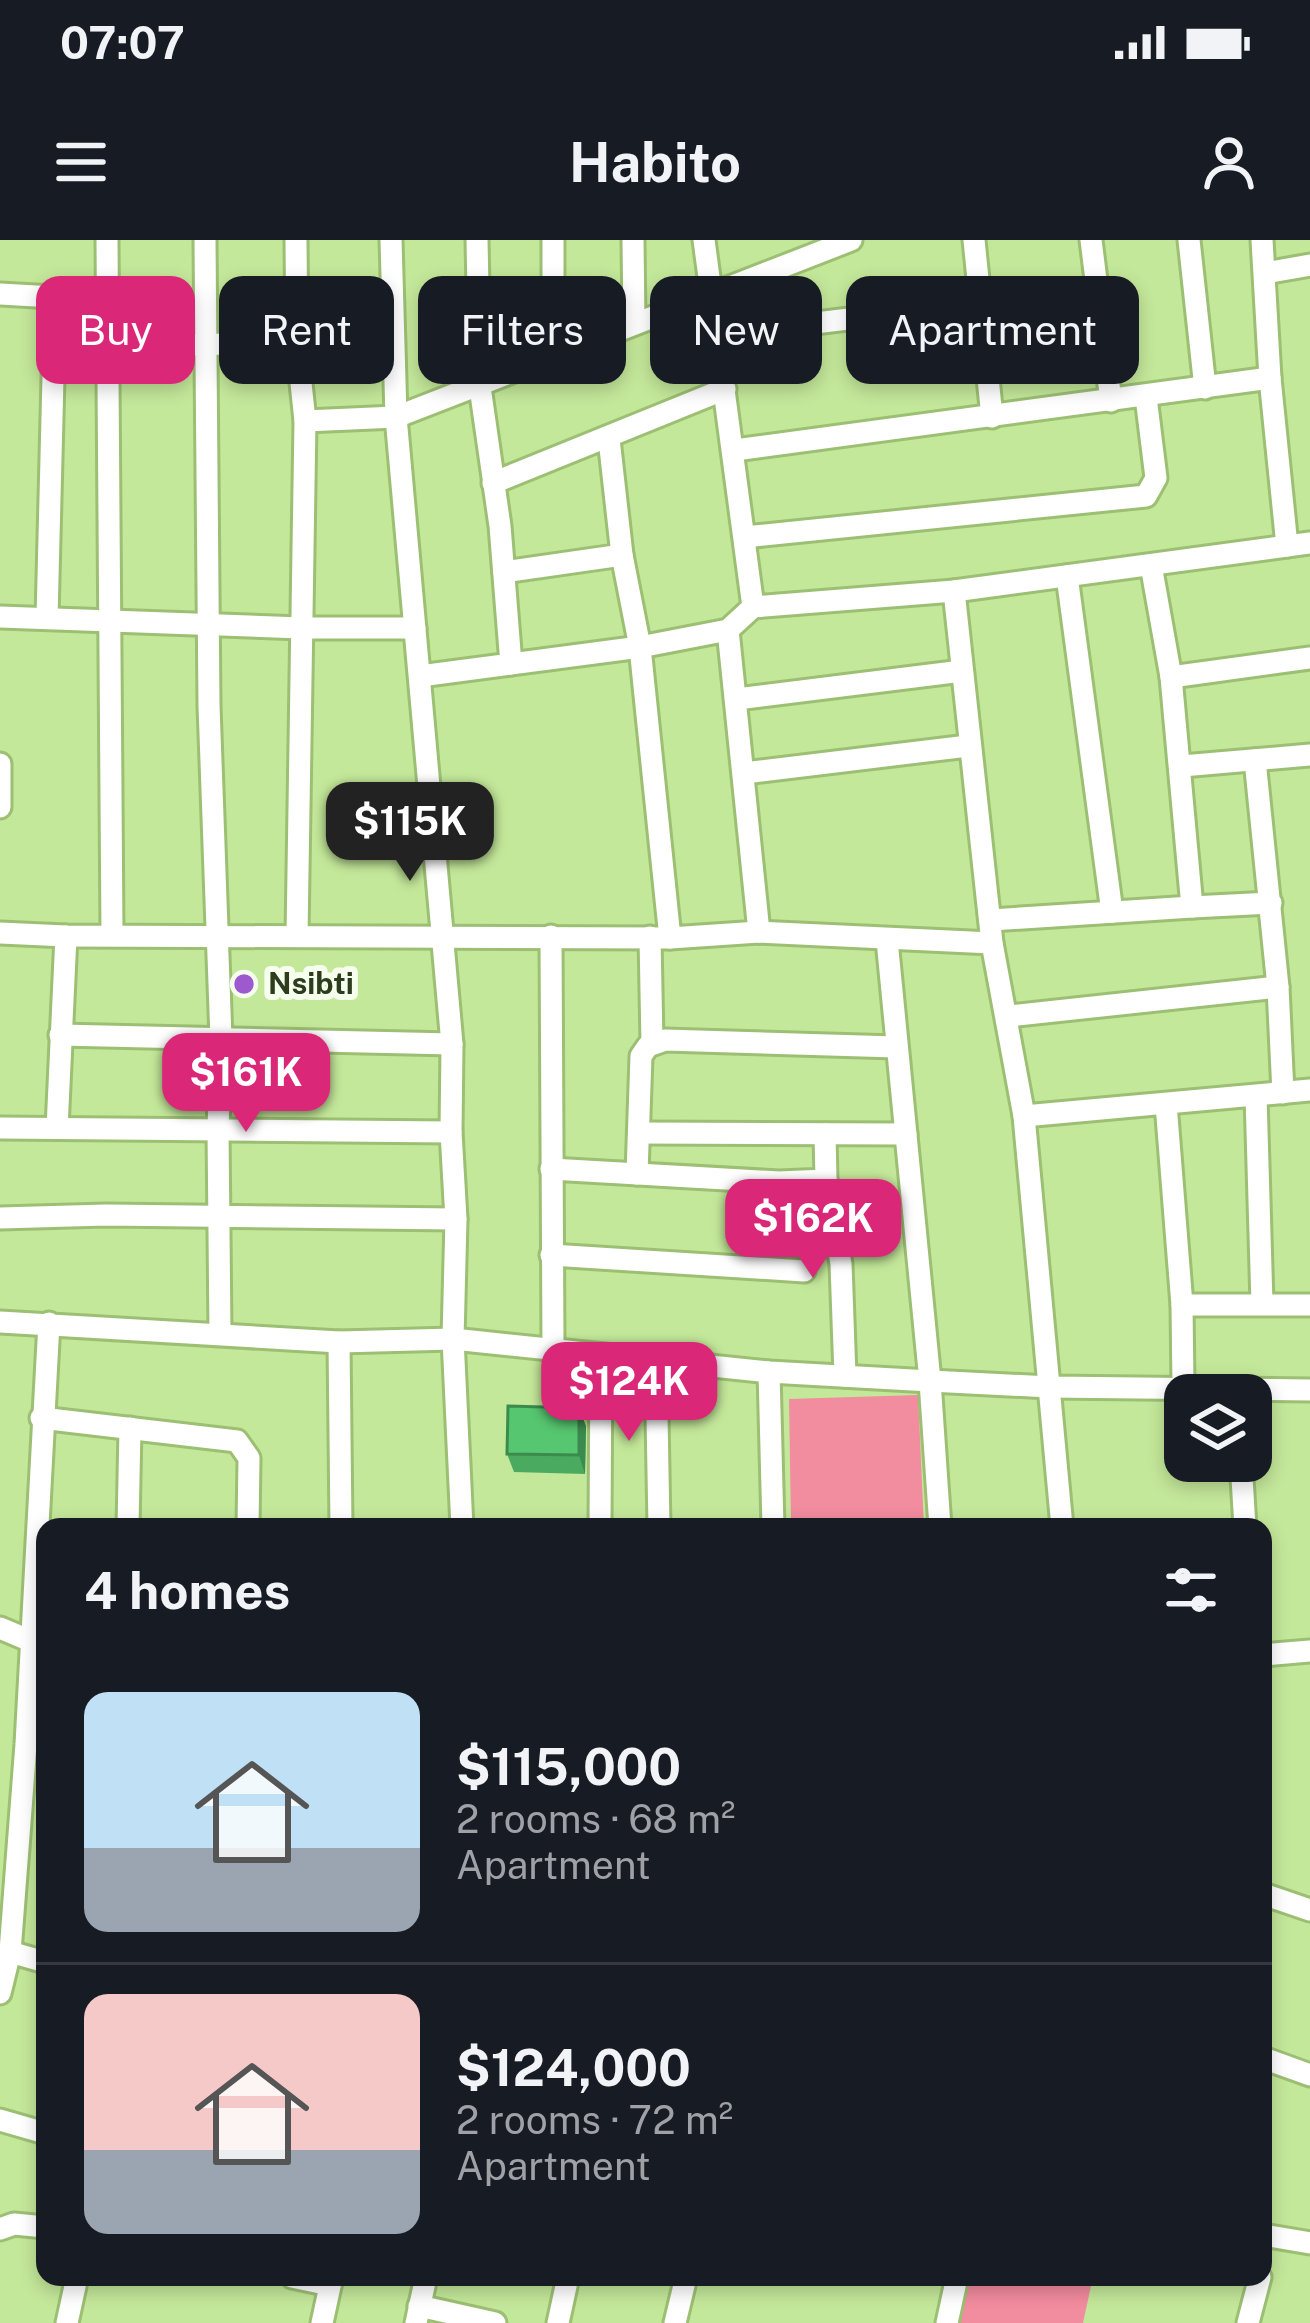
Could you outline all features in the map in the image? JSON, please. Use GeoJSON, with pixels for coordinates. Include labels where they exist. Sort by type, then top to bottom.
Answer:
{"type":"FeatureCollection","features":[{"type":"Feature","properties":{"kind":"street"},"geometry":{"type":"LineString","coordinates":[[107,240],[107,276]]}},
{"type":"Feature","properties":{"kind":"street"},"geometry":{"type":"LineString","coordinates":[[205,240],[208,625],[221,1039],[220,1334]]}},
{"type":"Feature","properties":{"kind":"street"},"geometry":{"type":"LineString","coordinates":[[296,240],[296,276]]}},
{"type":"Feature","properties":{"kind":"street"},"geometry":{"type":"LineString","coordinates":[[391,240],[391,276]]}},
{"type":"Feature","properties":{"kind":"street"},"geometry":{"type":"LineString","coordinates":[[477,240],[480,387],[511,664]]}},
{"type":"Feature","properties":{"kind":"street"},"geometry":{"type":"LineString","coordinates":[[553,240],[553,276]]}},
{"type":"Feature","properties":{"kind":"street"},"geometry":{"type":"LineString","coordinates":[[633,240],[634,323]]}},
{"type":"Feature","properties":{"kind":"street"},"geometry":{"type":"LineString","coordinates":[[704,240],[709,276]]}},
{"type":"Feature","properties":{"kind":"street"},"geometry":{"type":"LineString","coordinates":[[756,276],[851,240]]}},
{"type":"Feature","properties":{"kind":"street"},"geometry":{"type":"LineString","coordinates":[[974,240],[977,276]]}},
{"type":"Feature","properties":{"kind":"street"},"geometry":{"type":"LineString","coordinates":[[1091,240],[1111,401]]}},
{"type":"Feature","properties":{"kind":"street"},"geometry":{"type":"LineString","coordinates":[[1189,240],[1205,388]]}},
{"type":"Feature","properties":{"kind":"street"},"geometry":{"type":"LineString","coordinates":[[420,676],[728,630],[753,608],[954,591],[1299,544],[1270,378],[1262,240]]}},
{"type":"Feature","properties":{"kind":"street"},"geometry":{"type":"LineString","coordinates":[[1265,273],[1310,265]]}},
{"type":"Feature","properties":{"kind":"street"},"geometry":{"type":"LineString","coordinates":[[0,294],[36,296]]}},
{"type":"Feature","properties":{"kind":"street"},"geometry":{"type":"LineString","coordinates":[[626,326],[650,317]]}},
{"type":"Feature","properties":{"kind":"street"},"geometry":{"type":"LineString","coordinates":[[195,343],[219,343]]}},
{"type":"Feature","properties":{"kind":"street"},"geometry":{"type":"LineString","coordinates":[[734,450],[1270,378]]}},
{"type":"Feature","properties":{"kind":"street"},"geometry":{"type":"LineString","coordinates":[[47,618],[53,384]]}},
{"type":"Feature","properties":{"kind":"street"},"geometry":{"type":"LineString","coordinates":[[107,384],[112,934]]}},
{"type":"Feature","properties":{"kind":"street"},"geometry":{"type":"LineString","coordinates":[[297,937],[305,421],[301,384]]}},
{"type":"Feature","properties":{"kind":"street"},"geometry":{"type":"LineString","coordinates":[[394,384],[452,1044],[453,1339],[462,1518]]}},
{"type":"Feature","properties":{"kind":"street"},"geometry":{"type":"LineString","coordinates":[[305,421],[395,417],[487,384]]}},
{"type":"Feature","properties":{"kind":"street"},"geometry":{"type":"LineString","coordinates":[[724,384],[753,608]]}},
{"type":"Feature","properties":{"kind":"street"},"geometry":{"type":"LineString","coordinates":[[989,384],[992,417]]}},
{"type":"Feature","properties":{"kind":"street"},"geometry":{"type":"LineString","coordinates":[[493,484],[725,389]]}},
{"type":"Feature","properties":{"kind":"street"},"geometry":{"type":"LineString","coordinates":[[745,537],[1146,496],[1156,478],[1146,397]]}},
{"type":"Feature","properties":{"kind":"street"},"geometry":{"type":"LineString","coordinates":[[609,439],[622,554],[640,646],[660,937],[652,1043]]}},
{"type":"Feature","properties":{"kind":"street"},"geometry":{"type":"LineString","coordinates":[[504,572],[622,554]]}},
{"type":"Feature","properties":{"kind":"street"},"geometry":{"type":"LineString","coordinates":[[1151,565],[1182,766],[1192,907]]}},
{"type":"Feature","properties":{"kind":"street"},"geometry":{"type":"LineString","coordinates":[[1067,576],[1112,912]]}},
{"type":"Feature","properties":{"kind":"street"},"geometry":{"type":"LineString","coordinates":[[954,591],[992,931],[1024,1116],[1062,1518]]}},
{"type":"Feature","properties":{"kind":"street"},"geometry":{"type":"LineString","coordinates":[[0,617],[415,628]]}},
{"type":"Feature","properties":{"kind":"street"},"geometry":{"type":"LineString","coordinates":[[728,630],[759,932]]}},
{"type":"Feature","properties":{"kind":"street"},"geometry":{"type":"LineString","coordinates":[[1171,677],[1310,658]]}},
{"type":"Feature","properties":{"kind":"street"},"geometry":{"type":"LineString","coordinates":[[737,699],[962,671]]}},
{"type":"Feature","properties":{"kind":"street"},"geometry":{"type":"LineString","coordinates":[[744,773],[968,746]]}},
{"type":"Feature","properties":{"kind":"street"},"geometry":{"type":"LineString","coordinates":[[1182,766],[1310,755]]}},
{"type":"Feature","properties":{"kind":"street"},"geometry":{"type":"LineString","coordinates":[[1255,760],[1271,903],[1283,1093]]}},
{"type":"Feature","properties":{"kind":"street"},"geometry":{"type":"LineString","coordinates":[[0,764],[0,807]]}},
{"type":"Feature","properties":{"kind":"street"},"geometry":{"type":"LineString","coordinates":[[0,933],[660,937],[759,932],[887,940],[992,931],[1112,912],[1271,903]]}},
{"type":"Feature","properties":{"kind":"street"},"geometry":{"type":"LineString","coordinates":[[57,1128],[66,936]]}},
{"type":"Feature","properties":{"kind":"street"},"geometry":{"type":"LineString","coordinates":[[551,936],[553,1348]]}},
{"type":"Feature","properties":{"kind":"street"},"geometry":{"type":"LineString","coordinates":[[887,940],[939,1518]]}},
{"type":"Feature","properties":{"kind":"street"},"geometry":{"type":"LineString","coordinates":[[1009,1016],[1278,987]]}},
{"type":"Feature","properties":{"kind":"street"},"geometry":{"type":"LineString","coordinates":[[60,1035],[452,1044]]}},
{"type":"Feature","properties":{"kind":"street"},"geometry":{"type":"LineString","coordinates":[[637,1174],[641,1056],[652,1043],[896,1047]]}},
{"type":"Feature","properties":{"kind":"street"},"geometry":{"type":"LineString","coordinates":[[1024,1116],[1310,1090]]}},
{"type":"Feature","properties":{"kind":"street"},"geometry":{"type":"LineString","coordinates":[[1256,1096],[1262,1304]]}},
{"type":"Feature","properties":{"kind":"street"},"geometry":{"type":"LineString","coordinates":[[1166,1104],[1184,1374]]}},
{"type":"Feature","properties":{"kind":"street"},"geometry":{"type":"LineString","coordinates":[[0,1128],[451,1132]]}},
{"type":"Feature","properties":{"kind":"street"},"geometry":{"type":"LineString","coordinates":[[640,1133],[906,1134]]}},
{"type":"Feature","properties":{"kind":"street"},"geometry":{"type":"LineString","coordinates":[[825,1134],[826,1180],[841,1264],[845,1376]]}},
{"type":"Feature","properties":{"kind":"street"},"geometry":{"type":"LineString","coordinates":[[551,1169],[778,1182],[826,1180]]}},
{"type":"Feature","properties":{"kind":"street"},"geometry":{"type":"LineString","coordinates":[[0,1217],[456,1219]]}},
{"type":"Feature","properties":{"kind":"street"},"geometry":{"type":"LineString","coordinates":[[550,1255],[803,1271]]}},
{"type":"Feature","properties":{"kind":"street"},"geometry":{"type":"LineString","coordinates":[[1182,1305],[1310,1305]]}},
{"type":"Feature","properties":{"kind":"street"},"geometry":{"type":"LineString","coordinates":[[0,1322],[339,1342],[453,1339],[769,1372],[1050,1387],[1164,1387]]}},
{"type":"Feature","properties":{"kind":"street"},"geometry":{"type":"LineString","coordinates":[[39,1518],[49,1323]]}},
{"type":"Feature","properties":{"kind":"street"},"geometry":{"type":"LineString","coordinates":[[339,1342],[340,1518]]}},
{"type":"Feature","properties":{"kind":"street"},"geometry":{"type":"LineString","coordinates":[[600,1518],[602,1355]]}},
{"type":"Feature","properties":{"kind":"street"},"geometry":{"type":"LineString","coordinates":[[656,1360],[659,1518]]}},
{"type":"Feature","properties":{"kind":"street"},"geometry":{"type":"LineString","coordinates":[[769,1372],[773,1518]]}},
{"type":"Feature","properties":{"kind":"street"},"geometry":{"type":"LineString","coordinates":[[1272,1391],[1310,1390]]}},
{"type":"Feature","properties":{"kind":"street"},"geometry":{"type":"LineString","coordinates":[[41,1418],[237,1441],[249,1458],[248,1518]]}},
{"type":"Feature","properties":{"kind":"street"},"geometry":{"type":"LineString","coordinates":[[128,1518],[130,1428]]}},
{"type":"Feature","properties":{"kind":"street"},"geometry":{"type":"LineString","coordinates":[[1242,1482],[1244,1518]]}},
{"type":"Feature","properties":{"kind":"street"},"geometry":{"type":"LineString","coordinates":[[0,1628],[36,1644]]}},
{"type":"Feature","properties":{"kind":"street"},"geometry":{"type":"LineString","coordinates":[[1272,1654],[1310,1651]]}},
{"type":"Feature","properties":{"kind":"street"},"geometry":{"type":"LineString","coordinates":[[0,1994],[10,1952],[8,1854],[36,1747]]}},
{"type":"Feature","properties":{"kind":"street"},"geometry":{"type":"LineString","coordinates":[[1272,1897],[1310,1910]]}},
{"type":"Feature","properties":{"kind":"street"},"geometry":{"type":"LineString","coordinates":[[10,1952],[36,1959]]}},
{"type":"Feature","properties":{"kind":"street"},"geometry":{"type":"LineString","coordinates":[[1272,2061],[1310,2074]]}},
{"type":"Feature","properties":{"kind":"street"},"geometry":{"type":"LineString","coordinates":[[0,2120],[36,2130]]}},
{"type":"Feature","properties":{"kind":"street"},"geometry":{"type":"LineString","coordinates":[[0,2229],[14,2224],[36,2227]]}},
{"type":"Feature","properties":{"kind":"street"},"geometry":{"type":"LineString","coordinates":[[1272,2236],[1310,2243]]}},
{"type":"Feature","properties":{"kind":"street"},"geometry":{"type":"LineString","coordinates":[[67,2323],[75,2286]]}},
{"type":"Feature","properties":{"kind":"street"},"geometry":{"type":"LineString","coordinates":[[322,2323],[330,2286]]}},
{"type":"Feature","properties":{"kind":"street"},"geometry":{"type":"LineString","coordinates":[[558,2323],[566,2286]]}},
{"type":"Feature","properties":{"kind":"street"},"geometry":{"type":"LineString","coordinates":[[675,2323],[684,2286]]}},
{"type":"Feature","properties":{"kind":"street"},"geometry":{"type":"LineString","coordinates":[[947,2323],[955,2286]]}},
{"type":"Feature","properties":{"kind":"street"},"geometry":{"type":"LineString","coordinates":[[1248,2323],[1258,2286]]}},
{"type":"Feature","properties":{"kind":"street"},"geometry":{"type":"LineString","coordinates":[[417,2315],[495,2323]]}},
{"type":"Feature","properties":{"kind":"shaded area"},"geometry":{"type":"Polygon","coordinates":[[[918,1395],[924,1518],[791,1518],[789,1399],[918,1395]]]}},
{"type":"Feature","properties":{"kind":"shaded area"},"geometry":{"type":"Polygon","coordinates":[[[965,2286],[1091,2286],[1083,2323],[956,2323],[965,2286]]]}},
{"type":"Feature","properties":{"kind":"building"},"geometry":{"type":"Polygon","coordinates":[[[508,1406],[579,1408],[579,1455],[507,1454],[508,1406]]]}},
{"type":"Feature","properties":{"kind":"place","name":"Nsibti"},"geometry":{"type":"Point","coordinates":[244,984]}}]}
